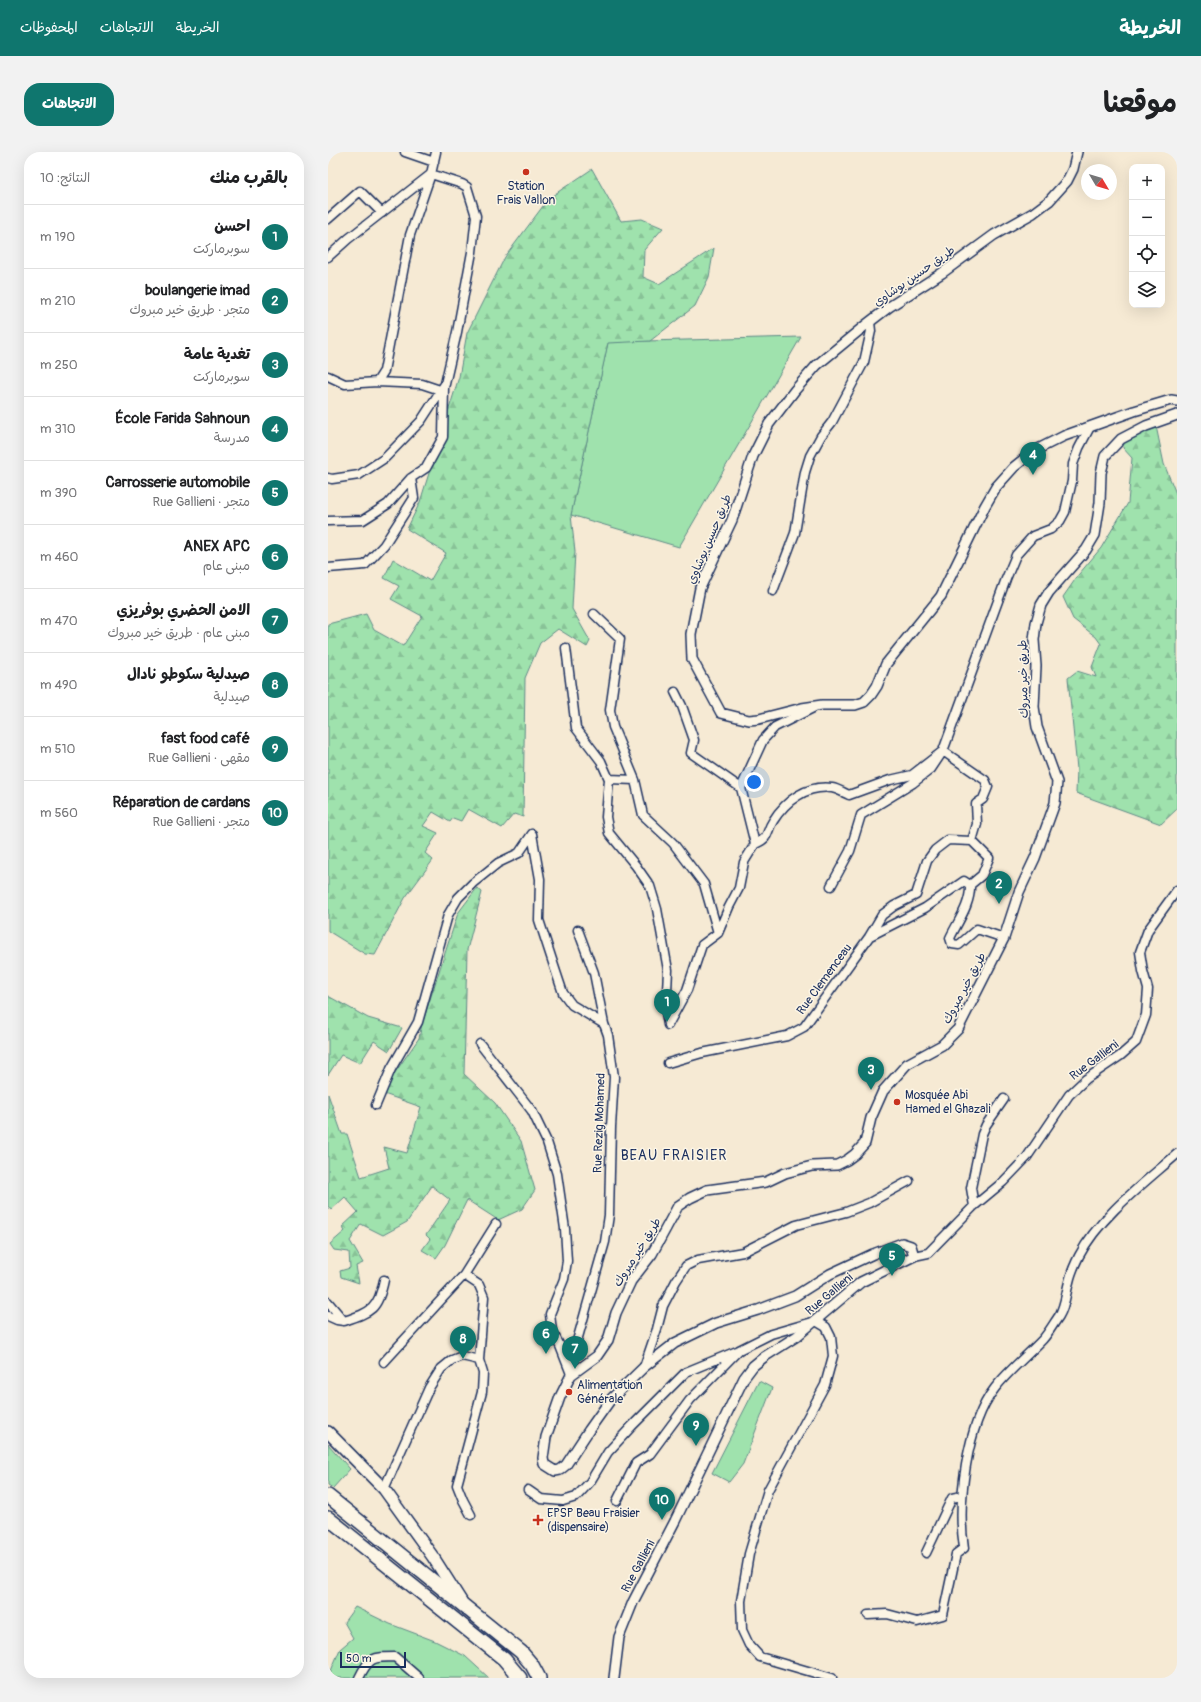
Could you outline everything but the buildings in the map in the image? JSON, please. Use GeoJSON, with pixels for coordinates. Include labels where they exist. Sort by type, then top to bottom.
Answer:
{"type":"FeatureCollection","features":[{"type":"Feature","properties":{"kind":"highway"},"geometry":{"type":"LineString","coordinates":[[328,1496],[521,1652],[532,1665],[539,1678]]}},
{"type":"Feature","properties":{"kind":"highway"},"geometry":{"type":"LineString","coordinates":[[328,1518],[504,1660],[520,1678]]}},
{"type":"Feature","properties":{"kind":"main road"},"geometry":{"type":"LineString","coordinates":[[328,1432],[384,1489],[433,1557],[465,1607]]}},
{"type":"Feature","properties":{"kind":"street"},"geometry":{"type":"LineString","coordinates":[[405,152],[434,162]]}},
{"type":"Feature","properties":{"kind":"street"},"geometry":{"type":"LineString","coordinates":[[377,382],[384,371],[410,235],[431,174],[436,152]]}},
{"type":"Feature","properties":{"kind":"street","name":"طريق حسين بوشاوي"},"geometry":{"type":"LineString","coordinates":[[1077,152],[1073,169],[1067,181],[1049,201],[1033,213],[994,235],[942,273],[888,308],[870,322],[817,365],[795,390],[769,424],[753,456],[732,520],[700,588],[691,634],[692,659],[721,713],[749,720],[759,719],[802,708],[855,705],[864,702],[871,695],[886,664],[941,596],[985,506],[996,488],[1014,467],[1034,451],[1064,436],[1134,411],[1171,400],[1177,401]]}},
{"type":"Feature","properties":{"kind":"street"},"geometry":{"type":"LineString","coordinates":[[328,258],[348,239],[431,174]]}},
{"type":"Feature","properties":{"kind":"street"},"geometry":{"type":"LineString","coordinates":[[328,521],[363,520],[388,504],[411,478],[426,468],[443,436],[443,389],[457,332],[472,252],[476,216],[467,187],[431,174]]}},
{"type":"Feature","properties":{"kind":"street"},"geometry":{"type":"LineString","coordinates":[[328,219],[347,204],[360,191],[382,213]]}},
{"type":"Feature","properties":{"kind":"street"},"geometry":{"type":"LineString","coordinates":[[773,591],[794,533],[805,472],[810,456],[821,436],[832,422],[864,362],[871,331],[870,322]]}},
{"type":"Feature","properties":{"kind":"street"},"geometry":{"type":"LineString","coordinates":[[328,376],[345,384],[377,382],[422,384],[443,389]]}},
{"type":"Feature","properties":{"kind":"street"},"geometry":{"type":"LineString","coordinates":[[328,478],[332,479],[359,475],[385,458],[421,421],[443,389]]}},
{"type":"Feature","properties":{"kind":"street","name":"طريق خير مبروك"},"geometry":{"type":"LineString","coordinates":[[914,1256],[911,1246],[904,1243],[873,1254],[830,1274],[795,1296],[758,1310],[716,1322],[675,1343],[644,1367],[611,1399],[566,1465],[560,1470],[555,1471],[544,1464],[543,1458],[546,1437],[572,1375],[596,1356],[608,1340],[616,1314],[631,1281],[652,1254],[678,1206],[690,1198],[707,1190],[766,1182],[785,1173],[812,1166],[837,1164],[855,1154],[864,1143],[871,1118],[883,1091],[907,1064],[942,1045],[958,1029],[1004,938],[1019,892],[1042,839],[1055,803],[1057,782],[1037,727],[1034,707],[1036,666],[1034,640],[1040,605],[1049,592],[1086,550],[1095,535],[1100,503],[1101,473],[1105,456],[1121,439],[1146,426],[1177,415]]}},
{"type":"Feature","properties":{"kind":"street"},"geometry":{"type":"LineString","coordinates":[[831,886],[850,852],[861,815],[913,784],[931,769],[943,751],[1016,555],[1033,536],[1051,529],[1060,521],[1072,482],[1073,464],[1079,448],[1090,427]]}},
{"type":"Feature","properties":{"kind":"street"},"geometry":{"type":"LineString","coordinates":[[328,568],[365,565],[384,545],[414,498],[411,478]]}},
{"type":"Feature","properties":{"kind":"street"},"geometry":{"type":"LineString","coordinates":[[594,614],[620,639],[610,710],[613,727],[635,780],[644,814],[673,843],[704,884],[718,933]]}},
{"type":"Feature","properties":{"kind":"street"},"geometry":{"type":"LineString","coordinates":[[566,648],[574,697],[576,728],[601,761],[609,779],[606,817],[609,833],[650,886],[657,909],[668,970],[666,1012],[668,1025],[687,990],[702,946],[718,933],[739,888],[744,862],[755,844],[764,840],[772,822],[784,807],[798,795],[814,788],[833,788],[849,795],[890,780],[912,775],[943,751]]}},
{"type":"Feature","properties":{"kind":"street"},"geometry":{"type":"LineString","coordinates":[[675,692],[682,706],[694,740],[691,753],[741,788]]}},
{"type":"Feature","properties":{"kind":"street"},"geometry":{"type":"LineString","coordinates":[[755,844],[741,788],[763,740],[775,727],[818,706]]}},
{"type":"Feature","properties":{"kind":"street"},"geometry":{"type":"LineString","coordinates":[[869,937],[925,908],[982,875],[989,858],[972,841],[977,824],[976,804],[983,799],[988,787],[985,780],[943,751]]}},
{"type":"Feature","properties":{"kind":"street"},"geometry":{"type":"LineString","coordinates":[[609,779],[635,780]]}},
{"type":"Feature","properties":{"kind":"street"},"geometry":{"type":"LineString","coordinates":[[376,1105],[391,1069],[418,1022],[448,915],[458,898],[473,883],[498,863],[519,852],[531,834],[534,840],[540,879],[539,920],[563,993],[572,1005],[604,1024]]}},
{"type":"Feature","properties":{"kind":"street","name":"Rue Clemenceau"},"geometry":{"type":"LineString","coordinates":[[668,1063],[702,1053],[787,1036],[804,1027],[869,937],[882,915],[894,906],[916,895],[928,861],[935,850],[948,840],[972,841]]}},
{"type":"Feature","properties":{"kind":"street"},"geometry":{"type":"LineString","coordinates":[[967,883],[970,894],[963,914],[950,938],[952,944],[958,945],[977,929],[1004,938]]}},
{"type":"Feature","properties":{"kind":"street","name":"Rue Gallieni"},"geometry":{"type":"LineString","coordinates":[[614,1678],[619,1637],[633,1602],[675,1521],[744,1378],[753,1366],[764,1357],[797,1336],[861,1282],[914,1256],[928,1253],[974,1206],[1003,1182],[1027,1157],[1069,1095],[1086,1079],[1120,1056],[1136,1042],[1146,1015],[1148,989],[1140,952],[1148,930],[1177,890]]}},
{"type":"Feature","properties":{"kind":"street","name":"Rue Rezig Mohamed"},"geometry":{"type":"LineString","coordinates":[[572,1375],[577,1342],[605,1242],[609,1215],[614,1077],[608,1035],[604,1024],[594,974],[578,930]]}},
{"type":"Feature","properties":{"kind":"street"},"geometry":{"type":"LineString","coordinates":[[480,1044],[532,1111],[547,1142],[557,1174],[565,1229],[567,1261],[564,1278],[550,1314],[552,1331],[572,1375]]}},
{"type":"Feature","properties":{"kind":"street"},"geometry":{"type":"LineString","coordinates":[[974,1206],[971,1188],[982,1134],[986,1125],[1004,1099]]}},
{"type":"Feature","properties":{"kind":"street"},"geometry":{"type":"LineString","coordinates":[[868,1614],[887,1614],[917,1622],[943,1615],[956,1554],[964,1548],[961,1531],[961,1496],[969,1446],[981,1414],[994,1390],[1012,1369],[1045,1338],[1062,1311],[1069,1279],[1089,1238],[1127,1198],[1177,1154]]}},
{"type":"Feature","properties":{"kind":"street"},"geometry":{"type":"LineString","coordinates":[[644,1367],[663,1306],[686,1266],[698,1260],[743,1252],[796,1226],[846,1212],[869,1203],[909,1181]]}},
{"type":"Feature","properties":{"kind":"street"},"geometry":{"type":"LineString","coordinates":[[384,1362],[464,1274],[496,1224]]}},
{"type":"Feature","properties":{"kind":"street"},"geometry":{"type":"LineString","coordinates":[[464,1274],[479,1285],[484,1298],[479,1360],[483,1373],[482,1392],[457,1485],[471,1515]]}},
{"type":"Feature","properties":{"kind":"street"},"geometry":{"type":"LineString","coordinates":[[328,1316],[344,1321],[372,1310],[381,1297],[384,1280]]}},
{"type":"Feature","properties":{"kind":"street"},"geometry":{"type":"LineString","coordinates":[[328,1302],[344,1321]]}},
{"type":"Feature","properties":{"kind":"street"},"geometry":{"type":"LineString","coordinates":[[528,1490],[542,1499],[563,1502],[576,1497],[590,1482],[608,1452],[686,1372],[739,1350],[771,1334],[816,1321],[826,1328],[831,1337],[833,1356],[825,1385],[768,1490],[749,1554],[741,1601],[742,1630],[749,1645],[760,1657],[832,1678]]}},
{"type":"Feature","properties":{"kind":"street"},"geometry":{"type":"LineString","coordinates":[[618,1500],[636,1463],[650,1454],[690,1400],[739,1350]]}},
{"type":"Feature","properties":{"kind":"street"},"geometry":{"type":"LineString","coordinates":[[384,1489],[429,1388],[441,1369],[452,1360],[462,1356],[479,1360]]}},
{"type":"Feature","properties":{"kind":"street"},"geometry":{"type":"LineString","coordinates":[[926,1552],[952,1498],[961,1496]]}},
{"type":"Feature","properties":{"kind":"street"},"geometry":{"type":"LineString","coordinates":[[359,1678],[365,1666],[376,1657],[395,1657],[419,1678]]}},
{"type":"Feature","properties":{"kind":"green space"},"geometry":{"type":"Polygon","coordinates":[[[592,169],[621,221],[642,219],[663,228],[644,250],[643,277],[659,284],[714,248],[709,277],[695,306],[650,341],[608,343],[571,515],[575,552],[572,609],[590,641],[587,647],[558,629],[540,643],[525,678],[523,817],[514,814],[502,828],[468,809],[461,821],[453,818],[450,822],[433,812],[423,826],[438,833],[425,853],[433,860],[405,898],[375,955],[365,954],[328,931],[328,624],[366,614],[374,630],[403,646],[422,616],[391,599],[399,586],[384,578],[393,559],[430,581],[446,553],[407,529],[420,502],[459,377],[467,333],[505,257],[549,198],[592,169]]]}},
{"type":"Feature","properties":{"kind":"green space"},"geometry":{"type":"Polygon","coordinates":[[[801,337],[679,547],[571,515],[608,342],[801,337]]]}},
{"type":"Feature","properties":{"kind":"green space"},"geometry":{"type":"Polygon","coordinates":[[[1156,426],[1164,464],[1177,496],[1177,809],[1161,824],[1076,793],[1077,769],[1068,678],[1077,671],[1096,677],[1092,667],[1101,644],[1096,637],[1073,619],[1063,597],[1079,574],[1101,548],[1128,503],[1132,458],[1123,448],[1125,438],[1156,426]]]}},
{"type":"Feature","properties":{"kind":"green space"},"geometry":{"type":"Polygon","coordinates":[[[477,888],[482,892],[467,950],[464,1074],[495,1103],[521,1141],[535,1190],[522,1209],[498,1220],[467,1200],[445,1245],[436,1258],[422,1250],[430,1239],[426,1235],[450,1200],[432,1186],[407,1222],[383,1235],[361,1224],[350,1241],[363,1263],[356,1266],[359,1283],[341,1277],[340,1271],[350,1268],[349,1252],[334,1250],[330,1244],[345,1231],[342,1227],[358,1212],[345,1197],[331,1210],[328,1206],[328,1094],[342,1134],[347,1134],[361,1177],[389,1168],[384,1147],[407,1153],[421,1107],[384,1094],[392,1077],[419,1038],[422,1024],[458,913],[477,888]]]}},
{"type":"Feature","properties":{"kind":"green space"},"geometry":{"type":"Polygon","coordinates":[[[328,996],[368,1018],[402,1028],[389,1051],[374,1041],[360,1063],[341,1055],[328,1075],[328,996]]]}},
{"type":"Feature","properties":{"kind":"green space"},"geometry":{"type":"Polygon","coordinates":[[[759,1381],[772,1388],[743,1464],[729,1482],[712,1473],[759,1381]]]}},
{"type":"Feature","properties":{"kind":"green space"},"geometry":{"type":"Polygon","coordinates":[[[328,1444],[350,1469],[333,1488],[328,1485],[328,1444]]]}},
{"type":"Feature","properties":{"kind":"green space"},"geometry":{"type":"Polygon","coordinates":[[[355,1607],[390,1624],[435,1641],[465,1656],[489,1678],[328,1678],[340,1649],[353,1638],[344,1622],[355,1607]]]}},
{"type":"Feature","properties":{"kind":"place","name":"Station Frais Vallon"},"geometry":{"type":"Point","coordinates":[526,172]}},
{"type":"Feature","properties":{"kind":"place","name":"École Farida Sahnoun"},"geometry":{"type":"Point","coordinates":[1033,475]}},
{"type":"Feature","properties":{"kind":"place","name":"boulangerie imad"},"geometry":{"type":"Point","coordinates":[999,904]}},
{"type":"Feature","properties":{"kind":"place","name":"احسن"},"geometry":{"type":"Point","coordinates":[667,1022]}},
{"type":"Feature","properties":{"kind":"place","name":"تغدية عامة"},"geometry":{"type":"Point","coordinates":[871,1090]}},
{"type":"Feature","properties":{"kind":"place","name":"Mosquée Abi Hamed el Ghazali"},"geometry":{"type":"Point","coordinates":[897,1102]}},
{"type":"Feature","properties":{"kind":"place","name":"Carrosserie automobile"},"geometry":{"type":"Point","coordinates":[892,1276]}},
{"type":"Feature","properties":{"kind":"place","name":"ANEX APC"},"geometry":{"type":"Point","coordinates":[546,1354]}},
{"type":"Feature","properties":{"kind":"place","name":"صيدلية سكوطو نادال"},"geometry":{"type":"Point","coordinates":[463,1359]}},
{"type":"Feature","properties":{"kind":"place","name":"الامن الحضري بوفريزي"},"geometry":{"type":"Point","coordinates":[575,1369]}},
{"type":"Feature","properties":{"kind":"place","name":"Alimentation Générale"},"geometry":{"type":"Point","coordinates":[569,1392]}},
{"type":"Feature","properties":{"kind":"place","name":"fast food café"},"geometry":{"type":"Point","coordinates":[696,1446]}},
{"type":"Feature","properties":{"kind":"place","name":"EPSP Beau Fraisier (dispensaire)"},"geometry":{"type":"Point","coordinates":[538,1520]}},
{"type":"Feature","properties":{"kind":"place","name":"Réparation de cardans"},"geometry":{"type":"Point","coordinates":[662,1520]}},
{"type":"Feature","properties":{"kind":"district","name":"BEAU FRAISIER"},"geometry":{"type":"Point","coordinates":[674,1155]}}]}
